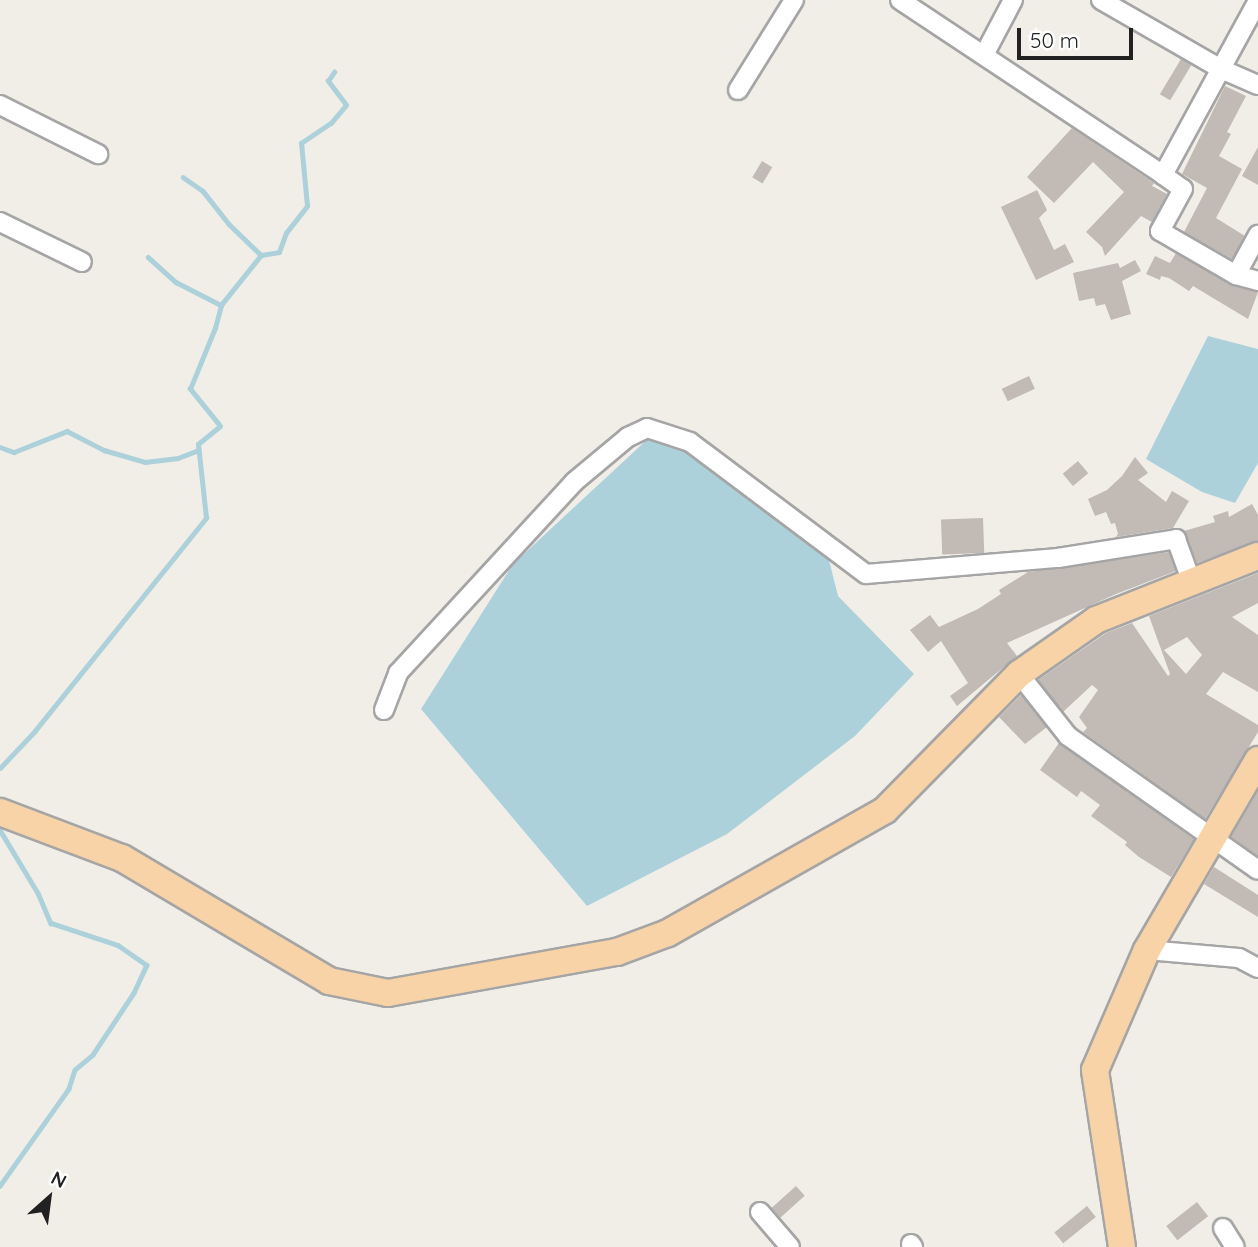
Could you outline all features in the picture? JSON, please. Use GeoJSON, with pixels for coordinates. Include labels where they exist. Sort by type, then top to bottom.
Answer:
{"type":"FeatureCollection","features":[{"type":"Feature","properties":{"kind":"main road"},"geometry":{"type":"LineString","coordinates":[[6,814],[122,858],[329,981],[388,993],[617,952],[668,933],[885,810],[1019,674],[1096,620],[1191,580],[1258,556]]}},
{"type":"Feature","properties":{"kind":"main road"},"geometry":{"type":"LineString","coordinates":[[1122,1247],[1095,1070],[1147,950],[1258,760]]}},
{"type":"Feature","properties":{"kind":"street"},"geometry":{"type":"LineString","coordinates":[[738,90],[794,0]]}},
{"type":"Feature","properties":{"kind":"street"},"geometry":{"type":"LineString","coordinates":[[900,0],[1184,189],[1160,231],[1236,275],[1258,281]]}},
{"type":"Feature","properties":{"kind":"street"},"geometry":{"type":"LineString","coordinates":[[984,55],[1013,0]]}},
{"type":"Feature","properties":{"kind":"street"},"geometry":{"type":"LineString","coordinates":[[1101,0],[1222,69],[1258,85]]}},
{"type":"Feature","properties":{"kind":"street"},"geometry":{"type":"LineString","coordinates":[[1163,175],[1258,1]]}},
{"type":"Feature","properties":{"kind":"street"},"geometry":{"type":"LineString","coordinates":[[0,105],[98,154]]}},
{"type":"Feature","properties":{"kind":"street"},"geometry":{"type":"LineString","coordinates":[[0,222],[82,262]]}},
{"type":"Feature","properties":{"kind":"street"},"geometry":{"type":"LineString","coordinates":[[1236,275],[1258,235]]}},
{"type":"Feature","properties":{"kind":"street"},"geometry":{"type":"LineString","coordinates":[[384,710],[398,673],[574,482],[628,437],[647,428],[691,442],[866,574],[1058,558],[1176,539],[1191,580]]}},
{"type":"Feature","properties":{"kind":"street"},"geometry":{"type":"LineString","coordinates":[[1019,674],[1068,736],[1258,870]]}},
{"type":"Feature","properties":{"kind":"street"},"geometry":{"type":"LineString","coordinates":[[1147,950],[1239,958],[1258,968]]}},
{"type":"Feature","properties":{"kind":"street"},"geometry":{"type":"LineString","coordinates":[[760,1212],[790,1247]]}},
{"type":"Feature","properties":{"kind":"street"},"geometry":{"type":"LineString","coordinates":[[1223,1228],[1235,1247]]}},
{"type":"Feature","properties":{"kind":"water"},"geometry":{"type":"Polygon","coordinates":[[[1208,336],[1258,349],[1258,463],[1235,503],[1202,492],[1146,459],[1208,336]]]}},
{"type":"Feature","properties":{"kind":"water"},"geometry":{"type":"Polygon","coordinates":[[[666,422],[828,556],[838,596],[914,674],[855,736],[727,834],[587,906],[421,709],[513,564],[666,422]]]}},
{"type":"Feature","properties":{"kind":"building"},"geometry":{"type":"Polygon","coordinates":[[[1181,59],[1191,65],[1170,100],[1160,94],[1181,59]]]}},
{"type":"Feature","properties":{"kind":"building"},"geometry":{"type":"Polygon","coordinates":[[[1225,86],[1246,96],[1227,132],[1231,134],[1219,156],[1242,169],[1216,218],[1245,236],[1232,259],[1184,232],[1207,188],[1182,174],[1225,86]]]}},
{"type":"Feature","properties":{"kind":"building"},"geometry":{"type":"Polygon","coordinates":[[[1072,128],[1167,194],[1152,222],[1141,216],[1105,256],[1102,247],[1086,232],[1124,192],[1093,162],[1054,203],[1027,177],[1072,128]]]}},
{"type":"Feature","properties":{"kind":"building"},"geometry":{"type":"Polygon","coordinates":[[[1258,147],[1258,185],[1242,176],[1258,147]]]}},
{"type":"Feature","properties":{"kind":"building"},"geometry":{"type":"Polygon","coordinates":[[[762,161],[772,167],[763,183],[752,177],[762,161]]]}},
{"type":"Feature","properties":{"kind":"building"},"geometry":{"type":"Polygon","coordinates":[[[1037,190],[1047,210],[1039,218],[1054,250],[1065,244],[1074,262],[1036,280],[1001,207],[1037,190]]]}},
{"type":"Feature","properties":{"kind":"building"},"geometry":{"type":"Polygon","coordinates":[[[1176,253],[1230,285],[1258,292],[1248,319],[1193,286],[1189,291],[1169,278],[1161,276],[1160,280],[1146,274],[1155,256],[1170,263],[1176,253]]]}},
{"type":"Feature","properties":{"kind":"building"},"geometry":{"type":"Polygon","coordinates":[[[1135,260],[1141,271],[1122,281],[1131,314],[1111,320],[1105,304],[1096,306],[1094,298],[1079,301],[1073,273],[1118,263],[1120,268],[1135,260]]]}},
{"type":"Feature","properties":{"kind":"building"},"geometry":{"type":"Polygon","coordinates":[[[1029,376],[1035,389],[1008,401],[1002,389],[1029,376]]]}},
{"type":"Feature","properties":{"kind":"building"},"geometry":{"type":"Polygon","coordinates":[[[1135,457],[1148,473],[1138,480],[1166,502],[1172,491],[1189,501],[1173,528],[1116,537],[1118,534],[1115,523],[1111,524],[1106,512],[1095,516],[1088,499],[1107,490],[1122,476],[1135,457]]]}},
{"type":"Feature","properties":{"kind":"building"},"geometry":{"type":"Polygon","coordinates":[[[1078,461],[1088,473],[1073,486],[1063,474],[1078,461]]]}},
{"type":"Feature","properties":{"kind":"building"},"geometry":{"type":"Polygon","coordinates":[[[1252,504],[1258,515],[1258,541],[1197,563],[1184,531],[1215,522],[1213,516],[1228,511],[1229,517],[1252,504]]]}},
{"type":"Feature","properties":{"kind":"building"},"geometry":{"type":"Polygon","coordinates":[[[983,518],[984,553],[942,554],[941,519],[983,518]]]}},
{"type":"Feature","properties":{"kind":"building"},"geometry":{"type":"Polygon","coordinates":[[[1169,552],[1176,571],[1116,594],[1007,643],[1017,656],[957,706],[950,696],[968,683],[941,641],[928,652],[910,630],[930,615],[939,627],[978,609],[1001,594],[999,590],[1028,572],[1169,552]]]}},
{"type":"Feature","properties":{"kind":"building"},"geometry":{"type":"Polygon","coordinates":[[[1258,573],[1258,603],[1232,617],[1258,635],[1258,692],[1223,672],[1206,694],[1258,725],[1258,732],[1205,819],[1083,732],[1087,728],[1079,717],[1098,690],[1092,685],[1063,712],[1038,680],[1106,633],[1132,623],[1168,676],[1170,674],[1149,616],[1258,573]],[[1187,637],[1164,650],[1186,674],[1202,655],[1187,637]]]}},
{"type":"Feature","properties":{"kind":"building"},"geometry":{"type":"Polygon","coordinates":[[[1021,695],[1047,727],[1025,744],[999,717],[1021,695]]]}},
{"type":"Feature","properties":{"kind":"building"},"geometry":{"type":"Polygon","coordinates":[[[1059,743],[1194,839],[1171,877],[1139,857],[1125,845],[1127,842],[1091,816],[1100,805],[1081,791],[1077,797],[1040,770],[1059,743]]]}},
{"type":"Feature","properties":{"kind":"building"},"geometry":{"type":"Polygon","coordinates":[[[1258,791],[1258,856],[1231,837],[1258,791]]]}},
{"type":"Feature","properties":{"kind":"building"},"geometry":{"type":"Polygon","coordinates":[[[1214,867],[1258,895],[1258,917],[1204,884],[1214,867]]]}},
{"type":"Feature","properties":{"kind":"building"},"geometry":{"type":"Polygon","coordinates":[[[796,1186],[805,1196],[780,1218],[771,1208],[796,1186]]]}},
{"type":"Feature","properties":{"kind":"building"},"geometry":{"type":"Polygon","coordinates":[[[1197,1202],[1208,1216],[1177,1240],[1166,1226],[1197,1202]]]}},
{"type":"Feature","properties":{"kind":"building"},"geometry":{"type":"Polygon","coordinates":[[[1087,1206],[1096,1217],[1063,1243],[1054,1232],[1087,1206]]]}},
{"type":"Feature","properties":{"kind":"waterway"},"geometry":{"type":"LineString","coordinates":[[0,768],[34,732],[206,518],[198,444],[220,426],[190,389],[215,328],[221,305],[261,255],[279,252],[286,233],[307,206],[301,143],[331,123],[346,105],[328,81],[334,72]]}},
{"type":"Feature","properties":{"kind":"waterway"},"geometry":{"type":"LineString","coordinates":[[183,177],[203,191],[229,224],[261,255]]}},
{"type":"Feature","properties":{"kind":"waterway"},"geometry":{"type":"LineString","coordinates":[[148,257],[176,282],[221,305]]}},
{"type":"Feature","properties":{"kind":"waterway"},"geometry":{"type":"LineString","coordinates":[[0,447],[14,452],[67,431],[104,450],[145,462],[178,458],[199,450]]}},
{"type":"Feature","properties":{"kind":"waterway"},"geometry":{"type":"LineString","coordinates":[[0,830],[38,893],[51,923],[118,945],[147,965],[134,993],[93,1055],[75,1070],[69,1089],[0,1186]]}}]}
